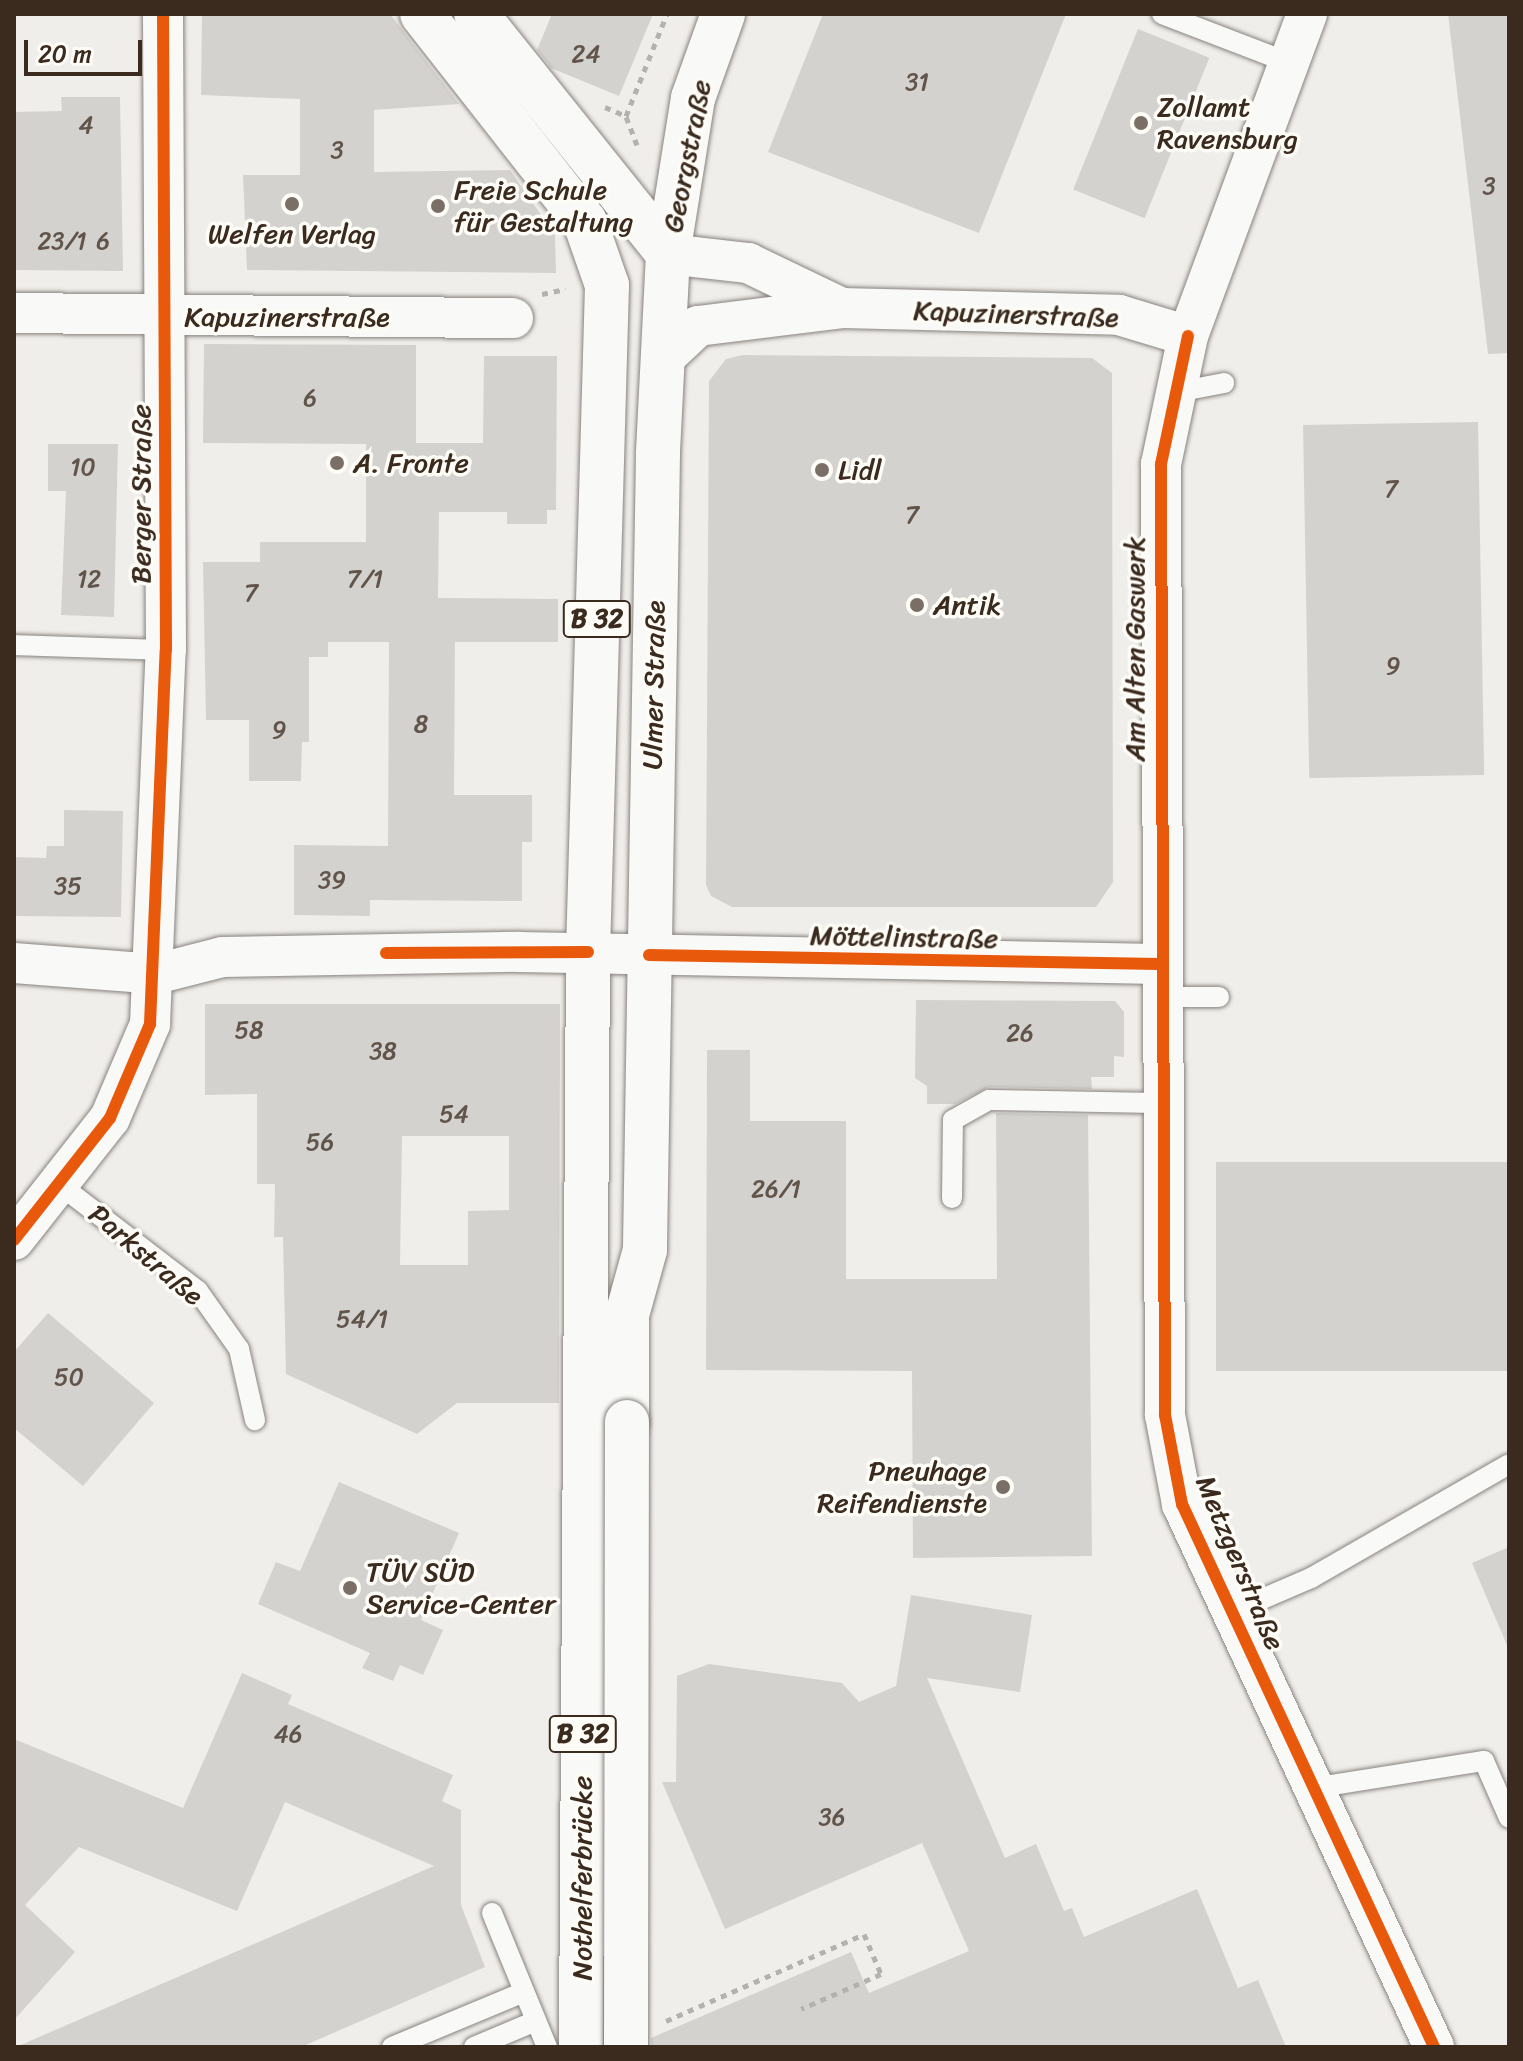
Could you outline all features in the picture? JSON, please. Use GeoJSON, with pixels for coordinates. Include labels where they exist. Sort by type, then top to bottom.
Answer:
{"type":"FeatureCollection","features":[{"type":"Feature","properties":{"kind":"main road","name":"Ulmer Straße"},"geometry":{"type":"LineString","coordinates":[[422,14],[585,222],[607,285],[588,952],[585,1354],[606,1422]]}},
{"type":"Feature","properties":{"kind":"main road"},"geometry":{"type":"LineString","coordinates":[[476,14],[668,254]]}},
{"type":"Feature","properties":{"kind":"main road","name":"Georgstraße"},"geometry":{"type":"LineString","coordinates":[[668,254],[693,98],[723,14]]}},
{"type":"Feature","properties":{"kind":"main road","name":"Ulmer Straße"},"geometry":{"type":"LineString","coordinates":[[606,1422],[627,1356],[627,1315],[645,1250],[649,955],[668,254]]}},
{"type":"Feature","properties":{"kind":"main road","name":"Nothelferbrücke"},"geometry":{"type":"LineString","coordinates":[[606,1422],[638,2038]]}},
{"type":"Feature","properties":{"kind":"main road","name":"Nothelferbrücke"},"geometry":{"type":"LineString","coordinates":[[581,2047],[606,1422]]}},
{"type":"Feature","properties":{"kind":"street","name":"Berger Straße"},"geometry":{"type":"LineString","coordinates":[[156,974],[166,650],[163,14]]}},
{"type":"Feature","properties":{"kind":"street","name":"Am Alten Gaswerk"},"geometry":{"type":"LineString","coordinates":[[1159,981],[1161,464],[1188,336],[1307,14]]}},
{"type":"Feature","properties":{"kind":"street","name":"Kapuzinerstraße"},"geometry":{"type":"LineString","coordinates":[[668,254],[748,263],[842,308]]}},
{"type":"Feature","properties":{"kind":"street","name":"Kapuzinerstraße"},"geometry":{"type":"LineString","coordinates":[[663,359],[698,326],[842,308],[1119,315],[1188,336]]}},
{"type":"Feature","properties":{"kind":"street","name":"Kapuzinerstraße"},"geometry":{"type":"LineString","coordinates":[[14,313],[513,318]]}},
{"type":"Feature","properties":{"kind":"street","name":"Möttelinstraße"},"geometry":{"type":"LineString","coordinates":[[14,963],[156,974],[222,957],[588,952],[1159,981]]}},
{"type":"Feature","properties":{"kind":"street","name":"Parkstraße"},"geometry":{"type":"LineString","coordinates":[[14,1240],[60,1185],[131,1077],[150,1024],[156,974]]}},
{"type":"Feature","properties":{"kind":"street","name":"Metzgerstraße"},"geometry":{"type":"LineString","coordinates":[[1159,981],[1165,1415],[1182,1504],[1434,2047]]}},
{"type":"Feature","properties":{"kind":"lane"},"geometry":{"type":"LineString","coordinates":[[1162,14],[1287,62]]}},
{"type":"Feature","properties":{"kind":"lane"},"geometry":{"type":"LineString","coordinates":[[1177,392],[1224,383]]}},
{"type":"Feature","properties":{"kind":"lane"},"geometry":{"type":"LineString","coordinates":[[14,645],[166,650]]}},
{"type":"Feature","properties":{"kind":"lane"},"geometry":{"type":"LineString","coordinates":[[1159,981],[1219,997]]}},
{"type":"Feature","properties":{"kind":"lane"},"geometry":{"type":"LineString","coordinates":[[952,1198],[953,1120],[989,1100],[1160,1103]]}},
{"type":"Feature","properties":{"kind":"lane","name":"Parkstraße"},"geometry":{"type":"LineString","coordinates":[[60,1185],[198,1291],[239,1349],[255,1420]]}},
{"type":"Feature","properties":{"kind":"lane"},"geometry":{"type":"LineString","coordinates":[[1232,1612],[1311,1578],[1509,1464]]}},
{"type":"Feature","properties":{"kind":"lane"},"geometry":{"type":"LineString","coordinates":[[1313,1788],[1484,1761],[1509,1818]]}},
{"type":"Feature","properties":{"kind":"lane"},"geometry":{"type":"LineString","coordinates":[[492,1913],[547,2047]]}},
{"type":"Feature","properties":{"kind":"lane"},"geometry":{"type":"LineString","coordinates":[[392,2047],[524,1992]]}},
{"type":"Feature","properties":{"kind":"lane"},"geometry":{"type":"LineString","coordinates":[[474,2047],[536,2021]]}},
{"type":"Feature","properties":{"kind":"path"},"geometry":{"type":"LineString","coordinates":[[626,116],[667,14]]}},
{"type":"Feature","properties":{"kind":"path"},"geometry":{"type":"LineString","coordinates":[[638,2038],[864,1934],[881,1974],[801,2009]]}},
{"type":"Feature","properties":{"kind":"building"},"geometry":{"type":"Polygon","coordinates":[[[202,14],[390,14],[459,104],[374,110],[374,172],[510,170],[555,235],[556,273],[247,270],[243,175],[300,175],[300,99],[201,95],[202,14]]]}},
{"type":"Feature","properties":{"kind":"building"},"geometry":{"type":"Polygon","coordinates":[[[552,14],[653,14],[619,96],[551,68],[537,50],[552,14]]]}},
{"type":"Feature","properties":{"kind":"building"},"geometry":{"type":"Polygon","coordinates":[[[823,14],[1066,14],[979,233],[768,152],[823,14]]]}},
{"type":"Feature","properties":{"kind":"building"},"geometry":{"type":"Polygon","coordinates":[[[1448,14],[1509,14],[1509,353],[1488,354],[1448,14]]]}},
{"type":"Feature","properties":{"kind":"building","name":"Zollamt Ravensburg"},"geometry":{"type":"Polygon","coordinates":[[[1138,29],[1209,58],[1145,218],[1073,189],[1138,29]]]}},
{"type":"Feature","properties":{"kind":"building"},"geometry":{"type":"Polygon","coordinates":[[[61,97],[120,97],[123,271],[14,270],[14,112],[62,111],[61,97]]]}},
{"type":"Feature","properties":{"kind":"building"},"geometry":{"type":"Polygon","coordinates":[[[204,344],[416,345],[416,443],[483,443],[484,356],[557,356],[556,510],[547,510],[547,524],[507,524],[507,512],[439,512],[438,598],[558,599],[558,642],[455,642],[454,795],[532,795],[532,842],[522,842],[522,901],[370,900],[370,916],[294,915],[294,845],[388,846],[389,642],[328,642],[328,657],[309,657],[309,742],[302,742],[301,781],[249,781],[249,720],[206,720],[203,562],[260,562],[260,542],[366,542],[366,444],[203,443],[204,344]]]}},
{"type":"Feature","properties":{"kind":"building"},"geometry":{"type":"Polygon","coordinates":[[[743,355],[1092,358],[1112,373],[1113,882],[1096,907],[732,907],[711,896],[706,885],[709,381],[726,359],[743,355]]]}},
{"type":"Feature","properties":{"kind":"building"},"geometry":{"type":"Polygon","coordinates":[[[1478,422],[1484,775],[1309,778],[1303,425],[1478,422]]]}},
{"type":"Feature","properties":{"kind":"building"},"geometry":{"type":"Polygon","coordinates":[[[48,444],[118,444],[114,617],[61,615],[66,491],[48,491],[48,444]]]}},
{"type":"Feature","properties":{"kind":"building"},"geometry":{"type":"Polygon","coordinates":[[[64,810],[123,811],[121,917],[14,916],[14,857],[46,858],[47,846],[64,846],[64,810]]]}},
{"type":"Feature","properties":{"kind":"building"},"geometry":{"type":"Polygon","coordinates":[[[916,1000],[1115,1001],[1124,1012],[1124,1057],[1114,1056],[1114,1077],[1091,1077],[1092,1089],[989,1087],[955,1104],[927,1104],[927,1086],[915,1078],[916,1000]]]}},
{"type":"Feature","properties":{"kind":"building"},"geometry":{"type":"Polygon","coordinates":[[[205,1004],[560,1004],[559,1403],[457,1403],[417,1434],[286,1374],[283,1237],[274,1237],[275,1184],[257,1184],[257,1094],[205,1095],[205,1004]],[[402,1136],[400,1265],[468,1265],[468,1211],[509,1210],[509,1136],[402,1136]]]}},
{"type":"Feature","properties":{"kind":"building"},"geometry":{"type":"Polygon","coordinates":[[[707,1050],[750,1050],[750,1121],[846,1121],[846,1279],[997,1279],[996,1113],[1088,1115],[1092,1556],[913,1558],[912,1371],[706,1370],[707,1050]]]}},
{"type":"Feature","properties":{"kind":"building"},"geometry":{"type":"Polygon","coordinates":[[[1216,1162],[1509,1162],[1509,1371],[1216,1371],[1216,1162]]]}},
{"type":"Feature","properties":{"kind":"building"},"geometry":{"type":"Polygon","coordinates":[[[48,1313],[154,1403],[83,1486],[14,1428],[14,1352],[48,1313]]]}},
{"type":"Feature","properties":{"kind":"building","name":"TÜV SÜD Service-Center"},"geometry":{"type":"Polygon","coordinates":[[[339,1482],[459,1533],[421,1620],[443,1630],[423,1675],[400,1665],[393,1681],[362,1668],[370,1653],[258,1604],[276,1562],[300,1571],[339,1482]]]}},
{"type":"Feature","properties":{"kind":"building"},"geometry":{"type":"Polygon","coordinates":[[[1509,1547],[1509,1650],[1472,1563],[1509,1547]]]}},
{"type":"Feature","properties":{"kind":"building"},"geometry":{"type":"Polygon","coordinates":[[[911,1595],[1032,1615],[1020,1692],[927,1678],[1005,1858],[1036,1844],[1064,1911],[1072,1908],[1084,1937],[1197,1889],[1238,1988],[1258,1980],[1286,2047],[651,2047],[651,2038],[851,1952],[869,1993],[969,1951],[922,1843],[725,1929],[662,1782],[676,1782],[677,1676],[709,1664],[842,1683],[859,1702],[896,1686],[911,1595]]]}},
{"type":"Feature","properties":{"kind":"building"},"geometry":{"type":"Polygon","coordinates":[[[242,1673],[292,1695],[288,1704],[453,1775],[442,1801],[461,1810],[461,1905],[485,1967],[301,2047],[16,2047],[434,1866],[285,1802],[237,1911],[79,1847],[25,1905],[75,1952],[14,2020],[14,1739],[183,1808],[242,1673]]]}},
{"type":"Feature","properties":{"kind":"cycle path"},"geometry":{"type":"LineString","coordinates":[[14,1240],[110,1118],[150,1024],[166,650],[163,14]]}},
{"type":"Feature","properties":{"kind":"cycle path"},"geometry":{"type":"LineString","coordinates":[[1188,336],[1161,464],[1165,1415],[1182,1504],[1434,2047]]}},
{"type":"Feature","properties":{"kind":"cycle path"},"geometry":{"type":"LineString","coordinates":[[386,953],[588,952]]}},
{"type":"Feature","properties":{"kind":"cycle path"},"geometry":{"type":"LineString","coordinates":[[649,955],[1159,964]]}},
{"type":"Feature","properties":{"kind":"place","name":"Zollamt Ravensburg"},"geometry":{"type":"Point","coordinates":[1141,123]}},
{"type":"Feature","properties":{"kind":"place","name":"Welfen Verlag"},"geometry":{"type":"Point","coordinates":[292,204]}},
{"type":"Feature","properties":{"kind":"place","name":"Freie Schule für Gestaltung"},"geometry":{"type":"Point","coordinates":[438,206]}},
{"type":"Feature","properties":{"kind":"place","name":"A. Fronte"},"geometry":{"type":"Point","coordinates":[337,463]}},
{"type":"Feature","properties":{"kind":"place","name":"Lidl"},"geometry":{"type":"Point","coordinates":[822,470]}},
{"type":"Feature","properties":{"kind":"place","name":"Antik"},"geometry":{"type":"Point","coordinates":[917,605]}},
{"type":"Feature","properties":{"kind":"place","name":"Pneuhage Reifendienste"},"geometry":{"type":"Point","coordinates":[1003,1487]}},
{"type":"Feature","properties":{"kind":"place","name":"TÜV SÜD Service-Center"},"geometry":{"type":"Point","coordinates":[350,1588]}}]}
